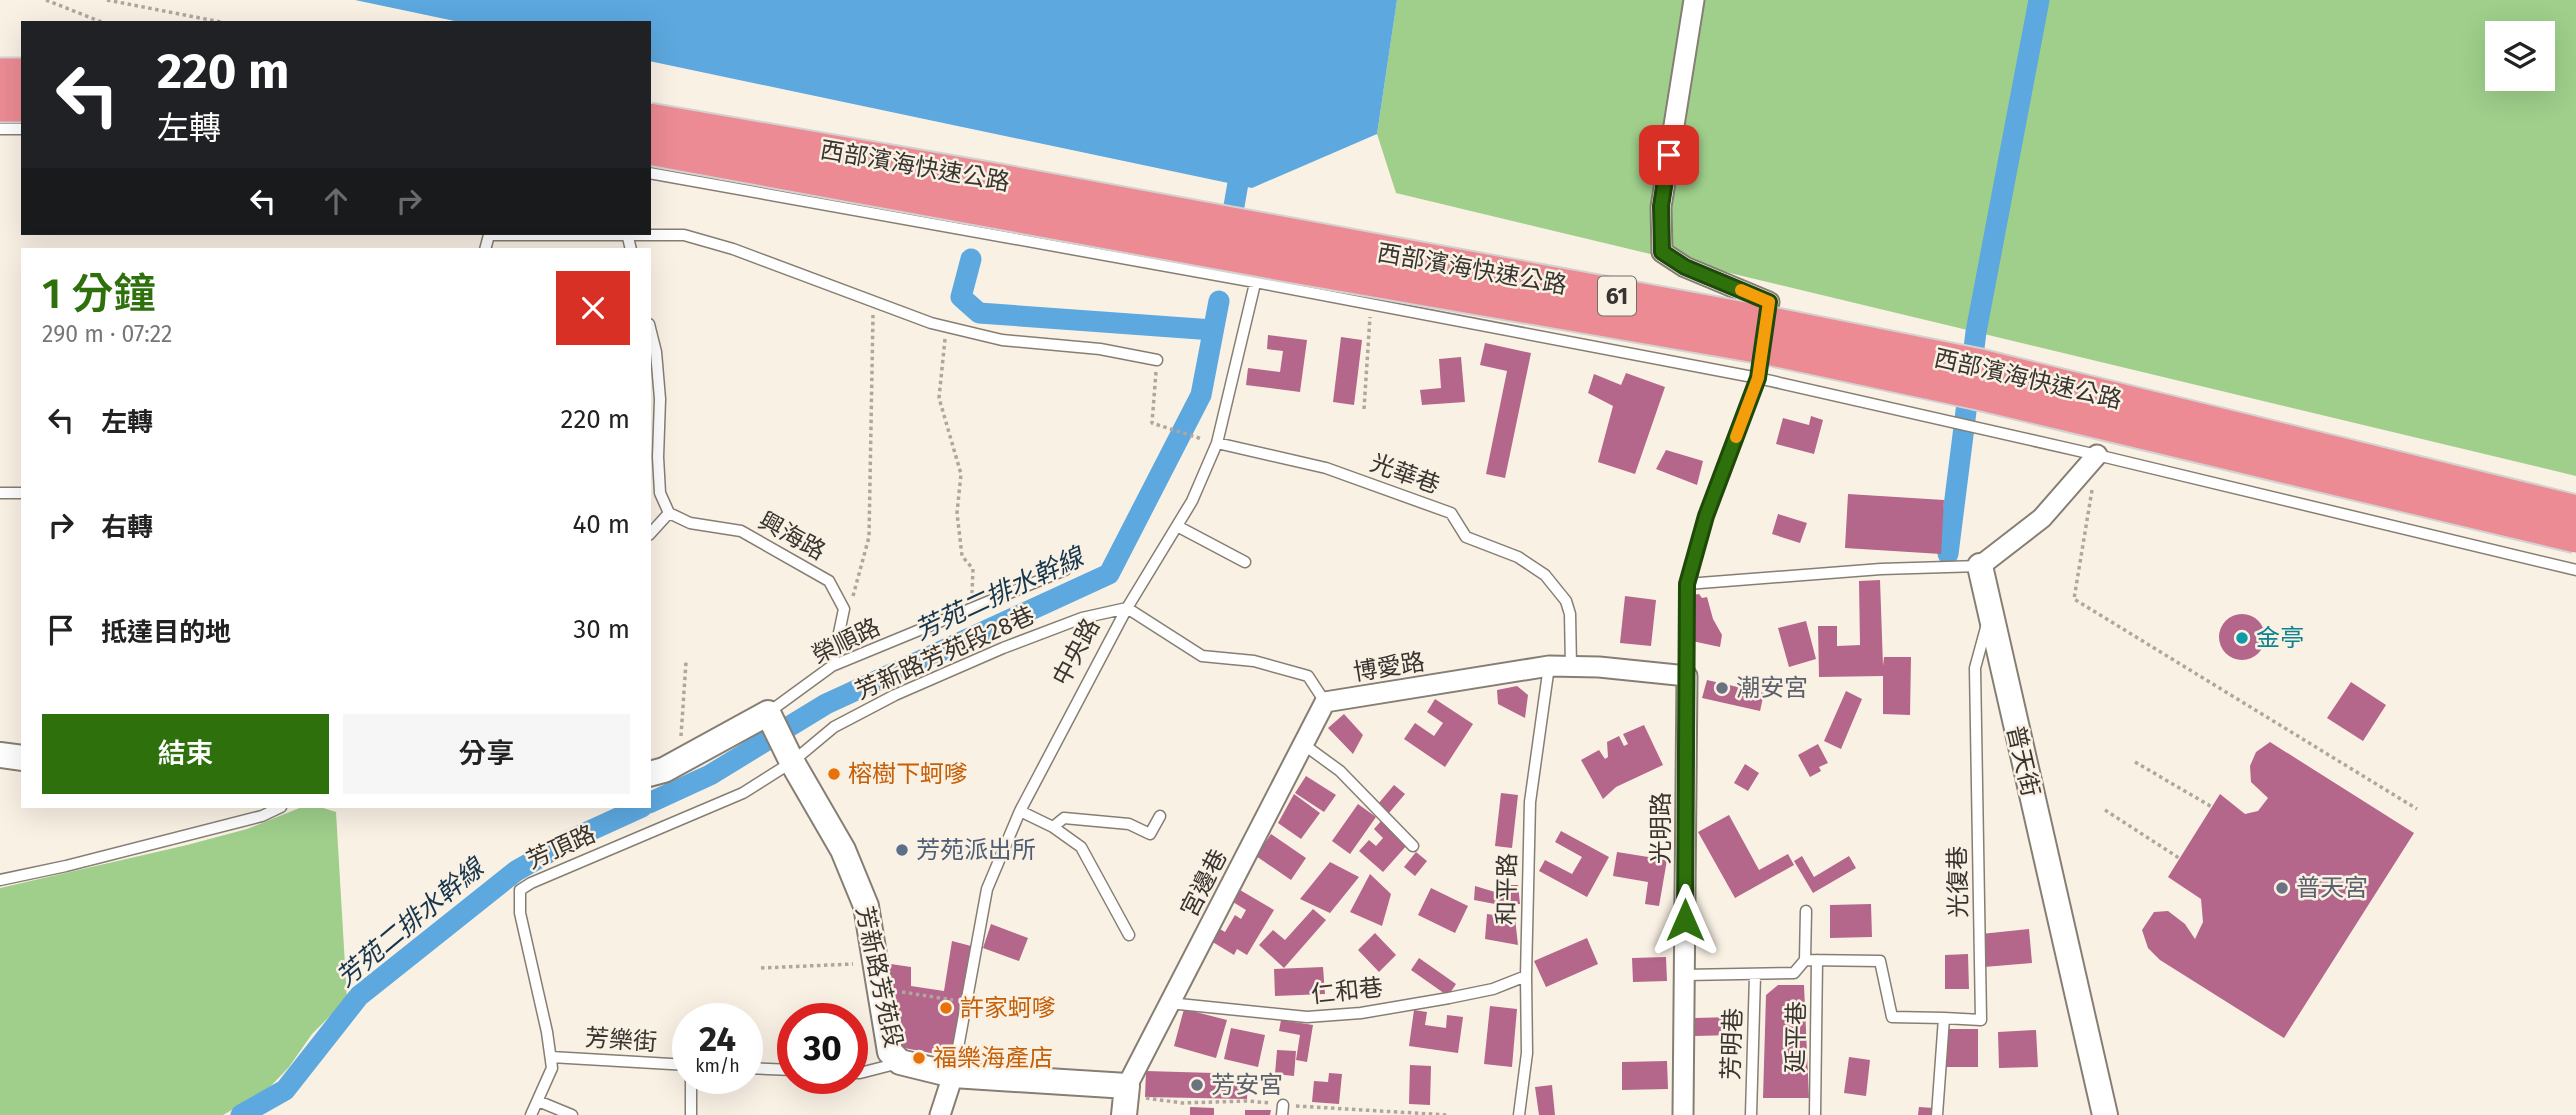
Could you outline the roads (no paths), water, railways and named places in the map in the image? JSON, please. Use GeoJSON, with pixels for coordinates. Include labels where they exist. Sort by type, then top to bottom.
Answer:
{"type":"FeatureCollection","features":[{"type":"Feature","properties":{"kind":"highway"},"geometry":{"type":"LineString","coordinates":[[0,75],[21,75]]}},
{"type":"Feature","properties":{"kind":"highway"},"geometry":{"type":"LineString","coordinates":[[0,105],[21,105]]}},
{"type":"Feature","properties":{"kind":"highway","name":"西部濱海快速公路"},"geometry":{"type":"LineString","coordinates":[[651,120],[1003,182],[1772,324],[1980,366],[2576,512]]}},
{"type":"Feature","properties":{"kind":"highway","name":"西部濱海快速公路"},"geometry":{"type":"LineString","coordinates":[[651,148],[1288,265],[1768,348],[1974,392],[2576,536]]}},
{"type":"Feature","properties":{"kind":"street"},"geometry":{"type":"LineString","coordinates":[[1694,0],[1661,206],[1662,252],[1685,267],[1769,302],[1768,307]]}},
{"type":"Feature","properties":{"kind":"street"},"geometry":{"type":"LineString","coordinates":[[1980,566],[2042,518],[2097,455]]}},
{"type":"Feature","properties":{"kind":"street","name":"普天街"},"geometry":{"type":"LineString","coordinates":[[1980,566],[2105,1115]]}},
{"type":"Feature","properties":{"kind":"street","name":"博愛路"},"geometry":{"type":"LineString","coordinates":[[1325,702],[1549,666],[1687,676]]}},
{"type":"Feature","properties":{"kind":"street","name":"光明路"},"geometry":{"type":"LineString","coordinates":[[1683,1115],[1687,676]]}},
{"type":"Feature","properties":{"kind":"street","name":"宮邊巷"},"geometry":{"type":"LineString","coordinates":[[1127,1086],[1325,702]]}},
{"type":"Feature","properties":{"kind":"street"},"geometry":{"type":"LineString","coordinates":[[651,773],[680,761],[768,713]]}},
{"type":"Feature","properties":{"kind":"street","name":"芳新路芳苑段"},"geometry":{"type":"LineString","coordinates":[[768,713],[792,762],[843,850],[866,906],[890,1052],[900,1062],[953,1075],[1127,1086]]}},
{"type":"Feature","properties":{"kind":"street"},"geometry":{"type":"LineString","coordinates":[[0,755],[21,758]]}},
{"type":"Feature","properties":{"kind":"street","name":"中央路"},"geometry":{"type":"LineString","coordinates":[[940,1115],[953,1075]]}},
{"type":"Feature","properties":{"kind":"street"},"geometry":{"type":"LineString","coordinates":[[1124,1115],[1127,1086]]}},
{"type":"Feature","properties":{"kind":"lane"},"geometry":{"type":"LineString","coordinates":[[0,129],[21,129]]}},
{"type":"Feature","properties":{"kind":"lane"},"geometry":{"type":"LineString","coordinates":[[651,173],[1255,282],[1758,378],[2097,455],[2576,570]]}},
{"type":"Feature","properties":{"kind":"lane","name":"中央路"},"geometry":{"type":"LineString","coordinates":[[953,1075],[987,889],[1020,811],[1127,608],[1192,501],[1217,443],[1271,217]]}},
{"type":"Feature","properties":{"kind":"lane"},"geometry":{"type":"LineString","coordinates":[[651,234],[684,235],[733,249],[946,327],[1002,340],[1100,349],[1157,360]]}},
{"type":"Feature","properties":{"kind":"lane","name":"光明路"},"geometry":{"type":"LineString","coordinates":[[1687,676],[1687,584],[1706,516],[1758,378],[1768,307]]}},
{"type":"Feature","properties":{"kind":"lane"},"geometry":{"type":"LineString","coordinates":[[651,332],[656,352],[660,399],[660,494],[669,513],[651,533]]}},
{"type":"Feature","properties":{"kind":"lane","name":"光華巷"},"geometry":{"type":"LineString","coordinates":[[1217,443],[1326,468],[1451,513],[1466,537],[1518,557],[1545,575],[1566,601],[1570,614],[1571,666]]}},
{"type":"Feature","properties":{"kind":"lane"},"geometry":{"type":"LineString","coordinates":[[0,493],[21,493]]}},
{"type":"Feature","properties":{"kind":"lane","name":"興海路"},"geometry":{"type":"LineString","coordinates":[[669,513],[690,523],[741,531],[830,581],[844,609],[832,666]]}},
{"type":"Feature","properties":{"kind":"lane"},"geometry":{"type":"LineString","coordinates":[[1177,526],[1245,562]]}},
{"type":"Feature","properties":{"kind":"lane"},"geometry":{"type":"LineString","coordinates":[[1687,584],[1881,569],[1980,566]]}},
{"type":"Feature","properties":{"kind":"lane","name":"榮順路"},"geometry":{"type":"LineString","coordinates":[[768,713],[832,666],[1065,570]]}},
{"type":"Feature","properties":{"kind":"lane","name":"博愛路"},"geometry":{"type":"LineString","coordinates":[[1127,608],[1202,656],[1254,662],[1308,676],[1325,702]]}},
{"type":"Feature","properties":{"kind":"lane","name":"芳新路芳苑段28巷"},"geometry":{"type":"LineString","coordinates":[[792,762],[834,727],[895,695],[1003,648],[1082,618],[1127,608]]}},
{"type":"Feature","properties":{"kind":"lane","name":"光復巷"},"geometry":{"type":"LineString","coordinates":[[1944,1018],[1980,1020],[1975,668],[1990,612]]}},
{"type":"Feature","properties":{"kind":"lane","name":"和平路"},"geometry":{"type":"LineString","coordinates":[[1519,1115],[1527,1053],[1530,802],[1549,666]]}},
{"type":"Feature","properties":{"kind":"lane"},"geometry":{"type":"LineString","coordinates":[[1303,743],[1340,771],[1413,846]]}},
{"type":"Feature","properties":{"kind":"lane","name":"芳頂路"},"geometry":{"type":"LineString","coordinates":[[531,1115],[552,1068],[547,1032],[520,913],[520,890],[559,869],[743,793],[792,762]]}},
{"type":"Feature","properties":{"kind":"lane"},"geometry":{"type":"LineString","coordinates":[[0,880],[66,866],[261,816],[279,808]]}},
{"type":"Feature","properties":{"kind":"lane"},"geometry":{"type":"LineString","coordinates":[[1020,811],[1054,827],[1081,847],[1129,935]]}},
{"type":"Feature","properties":{"kind":"lane"},"geometry":{"type":"LineString","coordinates":[[1054,827],[1064,818],[1081,818],[1129,824],[1150,834],[1160,816]]}},
{"type":"Feature","properties":{"kind":"lane"},"geometry":{"type":"LineString","coordinates":[[1685,975],[1794,973],[1805,960],[1806,911]]}},
{"type":"Feature","properties":{"kind":"lane"},"geometry":{"type":"LineString","coordinates":[[1805,960],[1880,961],[1892,1017],[1944,1018],[1937,1115]]}},
{"type":"Feature","properties":{"kind":"lane","name":"延平巷"},"geometry":{"type":"LineString","coordinates":[[1815,1115],[1818,960]]}},
{"type":"Feature","properties":{"kind":"lane","name":"芳明巷"},"geometry":{"type":"LineString","coordinates":[[1751,1115],[1755,975]]}},
{"type":"Feature","properties":{"kind":"lane","name":"仁和巷"},"geometry":{"type":"LineString","coordinates":[[1169,1003],[1307,1017],[1361,1013],[1493,989],[1526,976]]}},
{"type":"Feature","properties":{"kind":"lane","name":"芳樂街"},"geometry":{"type":"LineString","coordinates":[[551,1057],[672,1064]]}},
{"type":"Feature","properties":{"kind":"lane"},"geometry":{"type":"LineString","coordinates":[[868,1071],[900,1062]]}},
{"type":"Feature","properties":{"kind":"lane"},"geometry":{"type":"LineString","coordinates":[[691,1094],[691,1115]]}},
{"type":"Feature","properties":{"kind":"lane"},"geometry":{"type":"LineString","coordinates":[[538,1101],[572,1115]]}},
{"type":"Feature","properties":{"kind":"water"},"geometry":{"type":"Polygon","coordinates":[[[355,0],[1397,0],[1377,134],[1252,188],[651,61],[651,21],[455,21],[355,0]]]}},
{"type":"Feature","properties":{"kind":"waterway"},"geometry":{"type":"LineString","coordinates":[[1948,554],[1976,332],[2039,0]]}},
{"type":"Feature","properties":{"kind":"waterway"},"geometry":{"type":"LineString","coordinates":[[1234,206],[1242,160]]}},
{"type":"Feature","properties":{"kind":"waterway"},"geometry":{"type":"LineString","coordinates":[[971,259],[961,297],[979,313],[1213,330]]}},
{"type":"Feature","properties":{"kind":"waterway","name":"芳苑二排水幹線"},"geometry":{"type":"LineString","coordinates":[[651,802],[710,775],[826,704],[1109,574],[1201,395],[1219,301]]}},
{"type":"Feature","properties":{"kind":"waterway","name":"芳苑二排水幹線"},"geometry":{"type":"LineString","coordinates":[[241,1115],[285,1090],[359,996],[516,871],[574,838],[640,808]]}},
{"type":"Feature","properties":{"kind":"place","name":"金亭"},"geometry":{"type":"Point","coordinates":[2242,638]}},
{"type":"Feature","properties":{"kind":"place","name":"潮安宮"},"geometry":{"type":"Point","coordinates":[1722,688]}},
{"type":"Feature","properties":{"kind":"place","name":"榕樹下蚵嗲"},"geometry":{"type":"Point","coordinates":[834,774]}},
{"type":"Feature","properties":{"kind":"place","name":"芳苑派出所"},"geometry":{"type":"Point","coordinates":[902,850]}},
{"type":"Feature","properties":{"kind":"place","name":"普天宮"},"geometry":{"type":"Point","coordinates":[2282,888]}},
{"type":"Feature","properties":{"kind":"place","name":"許家蚵嗲"},"geometry":{"type":"Point","coordinates":[946,1008]}},
{"type":"Feature","properties":{"kind":"place","name":"福樂海產店"},"geometry":{"type":"Point","coordinates":[919,1058]}},
{"type":"Feature","properties":{"kind":"place","name":"芳安宮"},"geometry":{"type":"Point","coordinates":[1197,1085]}}]}
